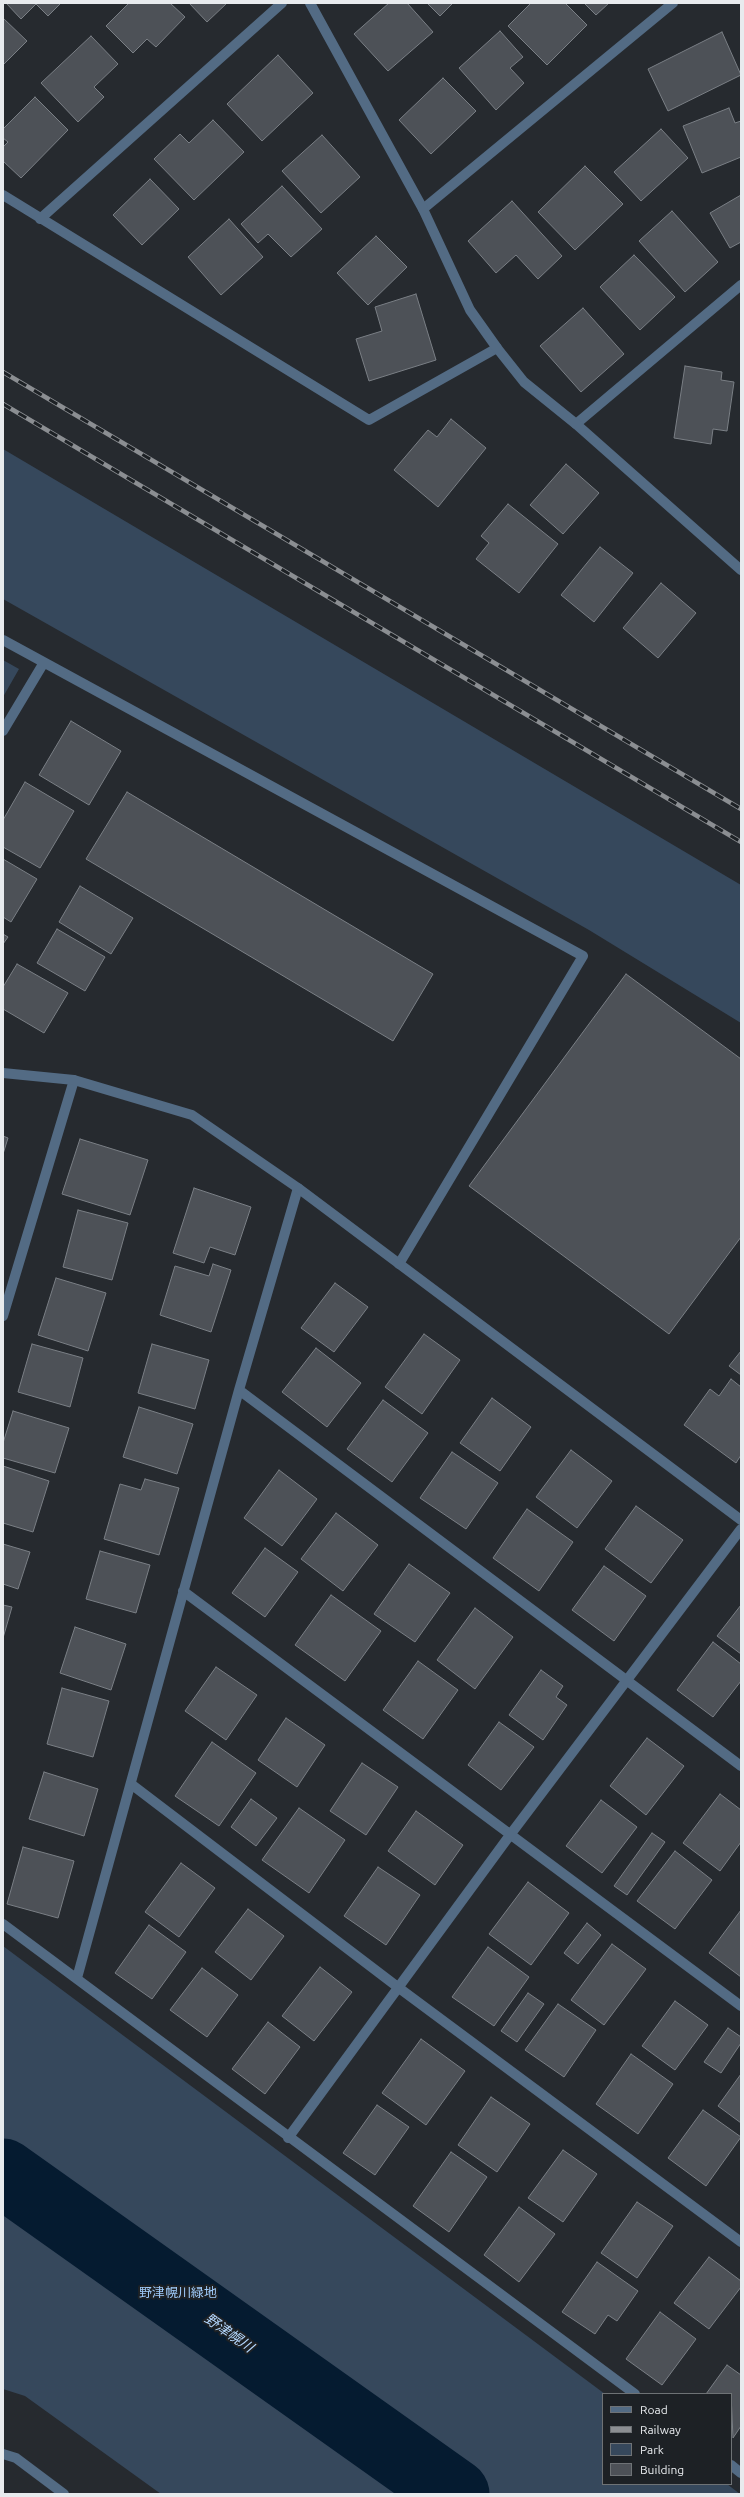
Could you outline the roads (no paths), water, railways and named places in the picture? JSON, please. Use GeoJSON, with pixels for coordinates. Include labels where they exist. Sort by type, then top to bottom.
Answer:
{"type":"FeatureCollection","features":[{"type":"Feature","properties":{"kind":"street"},"geometry":{"type":"LineString","coordinates":[[40,219],[282,3]]}},
{"type":"Feature","properties":{"kind":"street"},"geometry":{"type":"LineString","coordinates":[[310,3],[423,209],[470,310],[496,348],[524,382],[576,424],[741,570]]}},
{"type":"Feature","properties":{"kind":"street"},"geometry":{"type":"LineString","coordinates":[[423,209],[673,3]]}},
{"type":"Feature","properties":{"kind":"street"},"geometry":{"type":"LineString","coordinates":[[3,195],[369,420],[496,348]]}},
{"type":"Feature","properties":{"kind":"street"},"geometry":{"type":"LineString","coordinates":[[576,424],[741,286]]}},
{"type":"Feature","properties":{"kind":"street"},"geometry":{"type":"LineString","coordinates":[[3,640],[43,664],[583,956],[399,1264]]}},
{"type":"Feature","properties":{"kind":"street"},"geometry":{"type":"LineString","coordinates":[[3,731],[43,664]]}},
{"type":"Feature","properties":{"kind":"street"},"geometry":{"type":"LineString","coordinates":[[3,1073],[74,1080],[192,1115],[298,1188],[741,1520]]}},
{"type":"Feature","properties":{"kind":"street"},"geometry":{"type":"LineString","coordinates":[[3,1316],[74,1080]]}},
{"type":"Feature","properties":{"kind":"street"},"geometry":{"type":"LineString","coordinates":[[77,1978],[239,1390],[298,1188]]}},
{"type":"Feature","properties":{"kind":"street"},"geometry":{"type":"LineString","coordinates":[[239,1390],[741,1766]]}},
{"type":"Feature","properties":{"kind":"street"},"geometry":{"type":"LineString","coordinates":[[288,2138],[510,1835],[628,1681],[741,1529]]}},
{"type":"Feature","properties":{"kind":"street"},"geometry":{"type":"LineString","coordinates":[[184,1591],[741,2006]]}},
{"type":"Feature","properties":{"kind":"street"},"geometry":{"type":"LineString","coordinates":[[131,1784],[399,1988],[741,2242]]}},
{"type":"Feature","properties":{"kind":"street"},"geometry":{"type":"LineString","coordinates":[[3,1924],[77,1978],[288,2138],[634,2393]]}},
{"type":"Feature","properties":{"kind":"street"},"geometry":{"type":"LineString","coordinates":[[3,2454],[16,2458],[64,2494]]}},
{"type":"Feature","properties":{"kind":"street"},"geometry":{"type":"LineString","coordinates":[[732,2466],[741,2472]]}},
{"type":"Feature","properties":{"kind":"waterway","name":"野津幌川"},"geometry":{"type":"LineString","coordinates":[[3,2173],[455,2494]]}},
{"type":"Feature","properties":{"kind":"railway"},"geometry":{"type":"LineString","coordinates":[[3,372],[741,809]]}},
{"type":"Feature","properties":{"kind":"railway"},"geometry":{"type":"LineString","coordinates":[[3,404],[741,842]]}},
{"type":"Feature","properties":{"kind":"park label","name":"野津幌川緑地"},"geometry":{"type":"Point","coordinates":[178,2293]}}]}
